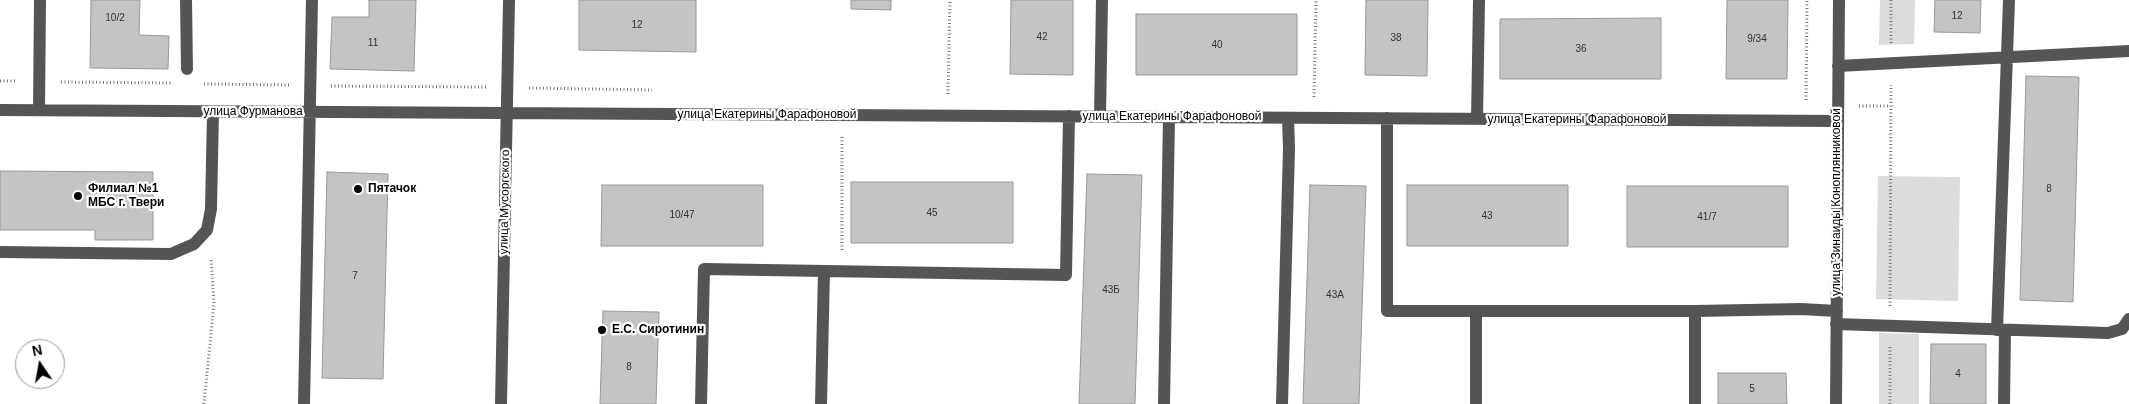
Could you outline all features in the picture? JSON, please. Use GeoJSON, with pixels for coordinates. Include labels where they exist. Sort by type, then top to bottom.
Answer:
{"type":"FeatureCollection","features":[{"type":"Feature","properties":{"kind":"street"},"geometry":{"type":"LineString","coordinates":[[39,110],[40,0]]}},
{"type":"Feature","properties":{"kind":"street"},"geometry":{"type":"LineString","coordinates":[[186,0],[187,69]]}},
{"type":"Feature","properties":{"kind":"street"},"geometry":{"type":"LineString","coordinates":[[304,404],[312,0]]}},
{"type":"Feature","properties":{"kind":"street","name":"улица Мусоргского"},"geometry":{"type":"LineString","coordinates":[[501,404],[509,0]]}},
{"type":"Feature","properties":{"kind":"street"},"geometry":{"type":"LineString","coordinates":[[1100,116],[1102,0]]}},
{"type":"Feature","properties":{"kind":"street"},"geometry":{"type":"LineString","coordinates":[[1477,119],[1479,0]]}},
{"type":"Feature","properties":{"kind":"street","name":"улица Зинаиды Коноплянниковой"},"geometry":{"type":"LineString","coordinates":[[1836,404],[1839,0]]}},
{"type":"Feature","properties":{"kind":"street"},"geometry":{"type":"LineString","coordinates":[[2004,404],[2001,330],[2006,57],[2009,0]]}},
{"type":"Feature","properties":{"kind":"street"},"geometry":{"type":"LineString","coordinates":[[1838,66],[1891,65],[2129,51]]}},
{"type":"Feature","properties":{"kind":"street","name":"улица Фурманова"},"geometry":{"type":"LineString","coordinates":[[0,110],[507,113]]}},
{"type":"Feature","properties":{"kind":"street"},"geometry":{"type":"LineString","coordinates":[[0,252],[171,254],[194,244],[207,230],[212,209],[213,112]]}},
{"type":"Feature","properties":{"kind":"street","name":"улица Екатерины Фарафоновой"},"geometry":{"type":"LineString","coordinates":[[507,113],[1838,121]]}},
{"type":"Feature","properties":{"kind":"street"},"geometry":{"type":"LineString","coordinates":[[701,404],[704,269],[1066,275],[1069,116]]}},
{"type":"Feature","properties":{"kind":"street"},"geometry":{"type":"LineString","coordinates":[[1164,404],[1169,117]]}},
{"type":"Feature","properties":{"kind":"street"},"geometry":{"type":"LineString","coordinates":[[1282,404],[1289,148],[1288,118]]}},
{"type":"Feature","properties":{"kind":"street"},"geometry":{"type":"LineString","coordinates":[[1387,118],[1387,311],[1801,309],[1836,317],[1890,325],[2108,333],[2122,329],[2129,319]]}},
{"type":"Feature","properties":{"kind":"street"},"geometry":{"type":"LineString","coordinates":[[821,404],[824,271]]}},
{"type":"Feature","properties":{"kind":"street"},"geometry":{"type":"LineString","coordinates":[[1476,311],[1476,404]]}},
{"type":"Feature","properties":{"kind":"street"},"geometry":{"type":"LineString","coordinates":[[1695,311],[1695,404]]}},
{"type":"Feature","properties":{"kind":"path"},"geometry":{"type":"LineString","coordinates":[[948,116],[950,0]]}},
{"type":"Feature","properties":{"kind":"path"},"geometry":{"type":"LineString","coordinates":[[1314,118],[1316,0]]}},
{"type":"Feature","properties":{"kind":"path"},"geometry":{"type":"LineString","coordinates":[[1806,121],[1807,0]]}},
{"type":"Feature","properties":{"kind":"path"},"geometry":{"type":"LineString","coordinates":[[1890,404],[1891,0]]}},
{"type":"Feature","properties":{"kind":"path"},"geometry":{"type":"LineString","coordinates":[[842,115],[842,271]]}},
{"type":"Feature","properties":{"kind":"path"},"geometry":{"type":"LineString","coordinates":[[204,404],[214,302],[209,222]]}},
{"type":"Feature","properties":{"kind":"shaded area"},"geometry":{"type":"Polygon","coordinates":[[[1880,0],[1915,0],[1914,44],[1879,45],[1880,0]]]}},
{"type":"Feature","properties":{"kind":"shaded area"},"geometry":{"type":"Polygon","coordinates":[[[1878,176],[1960,177],[1958,301],[1876,299],[1878,176]]]}},
{"type":"Feature","properties":{"kind":"shaded area"},"geometry":{"type":"Polygon","coordinates":[[[1879,333],[1919,334],[1919,404],[1879,404],[1879,333]]]}},
{"type":"Feature","properties":{"kind":"building"},"geometry":{"type":"Polygon","coordinates":[[[91,0],[140,0],[139,35],[169,36],[168,69],[90,68],[91,0]]]}},
{"type":"Feature","properties":{"kind":"building"},"geometry":{"type":"Polygon","coordinates":[[[369,0],[416,0],[414,71],[330,69],[332,17],[369,17],[369,0]]]}},
{"type":"Feature","properties":{"kind":"building"},"geometry":{"type":"Polygon","coordinates":[[[579,0],[696,0],[696,52],[579,50],[579,0]]]}},
{"type":"Feature","properties":{"kind":"building"},"geometry":{"type":"Polygon","coordinates":[[[851,0],[891,0],[891,10],[851,9],[851,0]]]}},
{"type":"Feature","properties":{"kind":"building"},"geometry":{"type":"Polygon","coordinates":[[[1011,0],[1073,0],[1073,75],[1010,74],[1011,0]]]}},
{"type":"Feature","properties":{"kind":"building"},"geometry":{"type":"Polygon","coordinates":[[[1366,0],[1428,0],[1427,76],[1365,75],[1366,0]]]}},
{"type":"Feature","properties":{"kind":"building"},"geometry":{"type":"Polygon","coordinates":[[[1727,0],[1788,0],[1787,79],[1726,79],[1727,0]]]}},
{"type":"Feature","properties":{"kind":"building"},"geometry":{"type":"Polygon","coordinates":[[[1935,0],[1981,0],[1980,33],[1934,32],[1935,0]]]}},
{"type":"Feature","properties":{"kind":"building"},"geometry":{"type":"Polygon","coordinates":[[[1136,14],[1297,14],[1297,75],[1136,75],[1136,14]]]}},
{"type":"Feature","properties":{"kind":"building"},"geometry":{"type":"Polygon","coordinates":[[[1661,18],[1661,79],[1500,79],[1500,19],[1661,18]]]}},
{"type":"Feature","properties":{"kind":"building"},"geometry":{"type":"Polygon","coordinates":[[[2026,76],[2079,77],[2073,302],[2020,300],[2026,76]]]}},
{"type":"Feature","properties":{"kind":"building"},"geometry":{"type":"Polygon","coordinates":[[[0,171],[153,172],[153,240],[95,240],[95,230],[0,230],[0,171]]]}},
{"type":"Feature","properties":{"kind":"building"},"geometry":{"type":"Polygon","coordinates":[[[327,172],[388,174],[383,379],[322,378],[327,172]]]}},
{"type":"Feature","properties":{"kind":"building"},"geometry":{"type":"Polygon","coordinates":[[[1087,174],[1142,175],[1135,404],[1079,404],[1087,174]]]}},
{"type":"Feature","properties":{"kind":"building"},"geometry":{"type":"Polygon","coordinates":[[[851,182],[1013,182],[1013,243],[851,243],[851,182]]]}},
{"type":"Feature","properties":{"kind":"building"},"geometry":{"type":"Polygon","coordinates":[[[602,185],[763,185],[763,246],[601,246],[602,185]]]}},
{"type":"Feature","properties":{"kind":"building"},"geometry":{"type":"Polygon","coordinates":[[[1310,185],[1366,186],[1359,404],[1303,404],[1310,185]]]}},
{"type":"Feature","properties":{"kind":"building"},"geometry":{"type":"Polygon","coordinates":[[[1407,185],[1568,185],[1568,246],[1407,246],[1407,185]]]}},
{"type":"Feature","properties":{"kind":"building"},"geometry":{"type":"Polygon","coordinates":[[[1627,186],[1788,186],[1788,247],[1627,247],[1627,186]]]}},
{"type":"Feature","properties":{"kind":"building"},"geometry":{"type":"Polygon","coordinates":[[[603,311],[659,312],[656,404],[600,404],[603,311]]]}},
{"type":"Feature","properties":{"kind":"building"},"geometry":{"type":"Polygon","coordinates":[[[1931,344],[1986,344],[1986,404],[1930,404],[1931,344]]]}},
{"type":"Feature","properties":{"kind":"building"},"geometry":{"type":"Polygon","coordinates":[[[1718,373],[1786,373],[1787,404],[1718,404],[1718,373]]]}},
{"type":"Feature","properties":{"kind":"place","name":"Пятачок"},"geometry":{"type":"Point","coordinates":[358,189]}},
{"type":"Feature","properties":{"kind":"place","name":"Филиал №1 МБС г. Твери"},"geometry":{"type":"Point","coordinates":[78,196]}},
{"type":"Feature","properties":{"kind":"place","name":"Е.С. Сиротинин"},"geometry":{"type":"Point","coordinates":[602,330]}}]}
